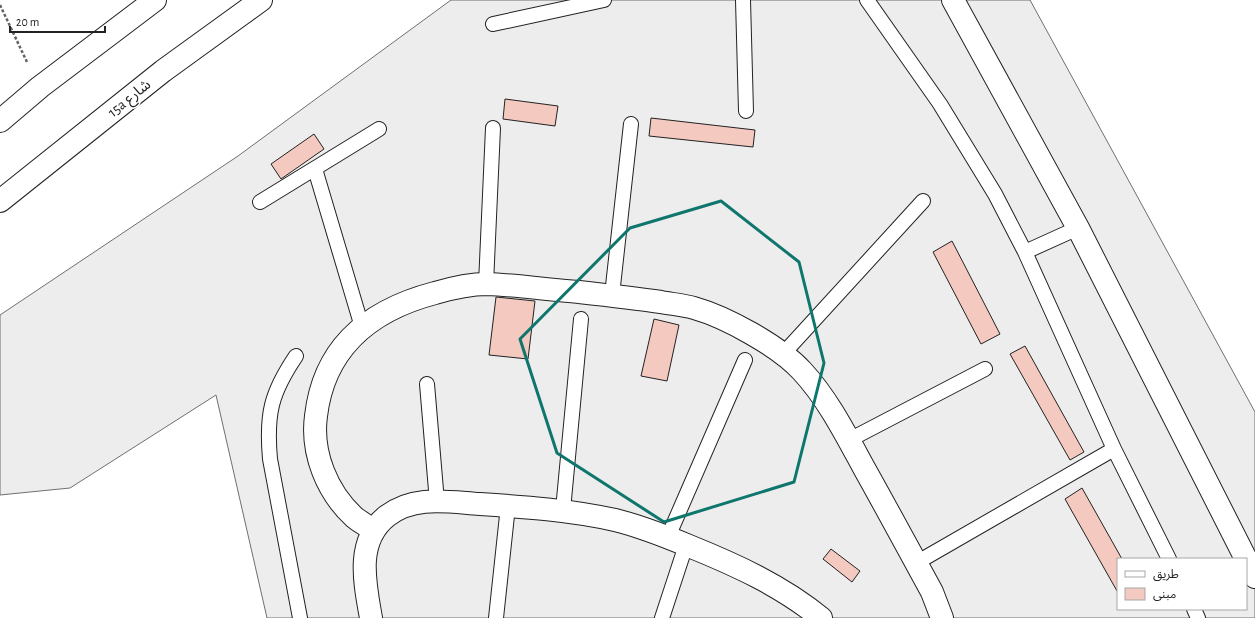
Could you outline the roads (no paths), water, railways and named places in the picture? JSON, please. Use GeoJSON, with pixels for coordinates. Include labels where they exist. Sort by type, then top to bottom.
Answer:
{"type":"FeatureCollection","features":[{"type":"Feature","properties":{"kind":"street"},"geometry":{"type":"LineString","coordinates":[[0,121],[40,87],[155,0]]}},
{"type":"Feature","properties":{"kind":"street","name":"15a شارع"},"geometry":{"type":"LineString","coordinates":[[0,201],[163,70],[261,0]]}},
{"type":"Feature","properties":{"kind":"street"},"geometry":{"type":"LineString","coordinates":[[953,0],[1078,228],[1245,558]]}},
{"type":"Feature","properties":{"kind":"street"},"geometry":{"type":"LineString","coordinates":[[374,531],[354,516],[338,498],[325,477],[317,453],[314,428],[318,400],[327,372],[342,348],[362,327],[391,310],[421,297],[453,288],[486,284],[612,295],[694,308],[732,323],[783,354],[802,370],[827,403],[849,440],[932,592],[942,618]]}},
{"type":"Feature","properties":{"kind":"street"},"geometry":{"type":"LineString","coordinates":[[371,618],[364,571],[366,550],[374,531],[386,517],[401,507],[419,502],[563,510],[616,520],[677,541],[730,563],[772,584],[821,618]]}},
{"type":"Feature","properties":{"kind":"street"},"geometry":{"type":"LineString","coordinates":[[1247,561],[1255,578]]}},
{"type":"Feature","properties":{"kind":"lane"},"geometry":{"type":"LineString","coordinates":[[493,24],[604,0]]}},
{"type":"Feature","properties":{"kind":"lane"},"geometry":{"type":"LineString","coordinates":[[743,0],[746,111]]}},
{"type":"Feature","properties":{"kind":"lane"},"geometry":{"type":"LineString","coordinates":[[867,0],[940,104],[995,194],[1025,252],[1114,449],[1168,558]]}},
{"type":"Feature","properties":{"kind":"lane"},"geometry":{"type":"LineString","coordinates":[[612,295],[631,124]]}},
{"type":"Feature","properties":{"kind":"lane"},"geometry":{"type":"LineString","coordinates":[[486,284],[493,128]]}},
{"type":"Feature","properties":{"kind":"lane"},"geometry":{"type":"LineString","coordinates":[[260,202],[379,130]]}},
{"type":"Feature","properties":{"kind":"lane"},"geometry":{"type":"LineString","coordinates":[[315,169],[362,327]]}},
{"type":"Feature","properties":{"kind":"lane"},"geometry":{"type":"LineString","coordinates":[[783,354],[923,201]]}},
{"type":"Feature","properties":{"kind":"lane"},"geometry":{"type":"LineString","coordinates":[[1025,252],[1078,228]]}},
{"type":"Feature","properties":{"kind":"lane"},"geometry":{"type":"LineString","coordinates":[[563,510],[581,319]]}},
{"type":"Feature","properties":{"kind":"lane"},"geometry":{"type":"LineString","coordinates":[[296,356],[284,374],[274,394],[269,416],[268,437],[270,459],[300,618]]}},
{"type":"Feature","properties":{"kind":"lane"},"geometry":{"type":"LineString","coordinates":[[662,618],[677,541],[745,360]]}},
{"type":"Feature","properties":{"kind":"lane"},"geometry":{"type":"LineString","coordinates":[[849,440],[985,369]]}},
{"type":"Feature","properties":{"kind":"lane"},"geometry":{"type":"LineString","coordinates":[[427,384],[438,502]]}},
{"type":"Feature","properties":{"kind":"lane"},"geometry":{"type":"LineString","coordinates":[[916,563],[1114,449]]}},
{"type":"Feature","properties":{"kind":"lane"},"geometry":{"type":"LineString","coordinates":[[496,618],[508,506]]}}]}
